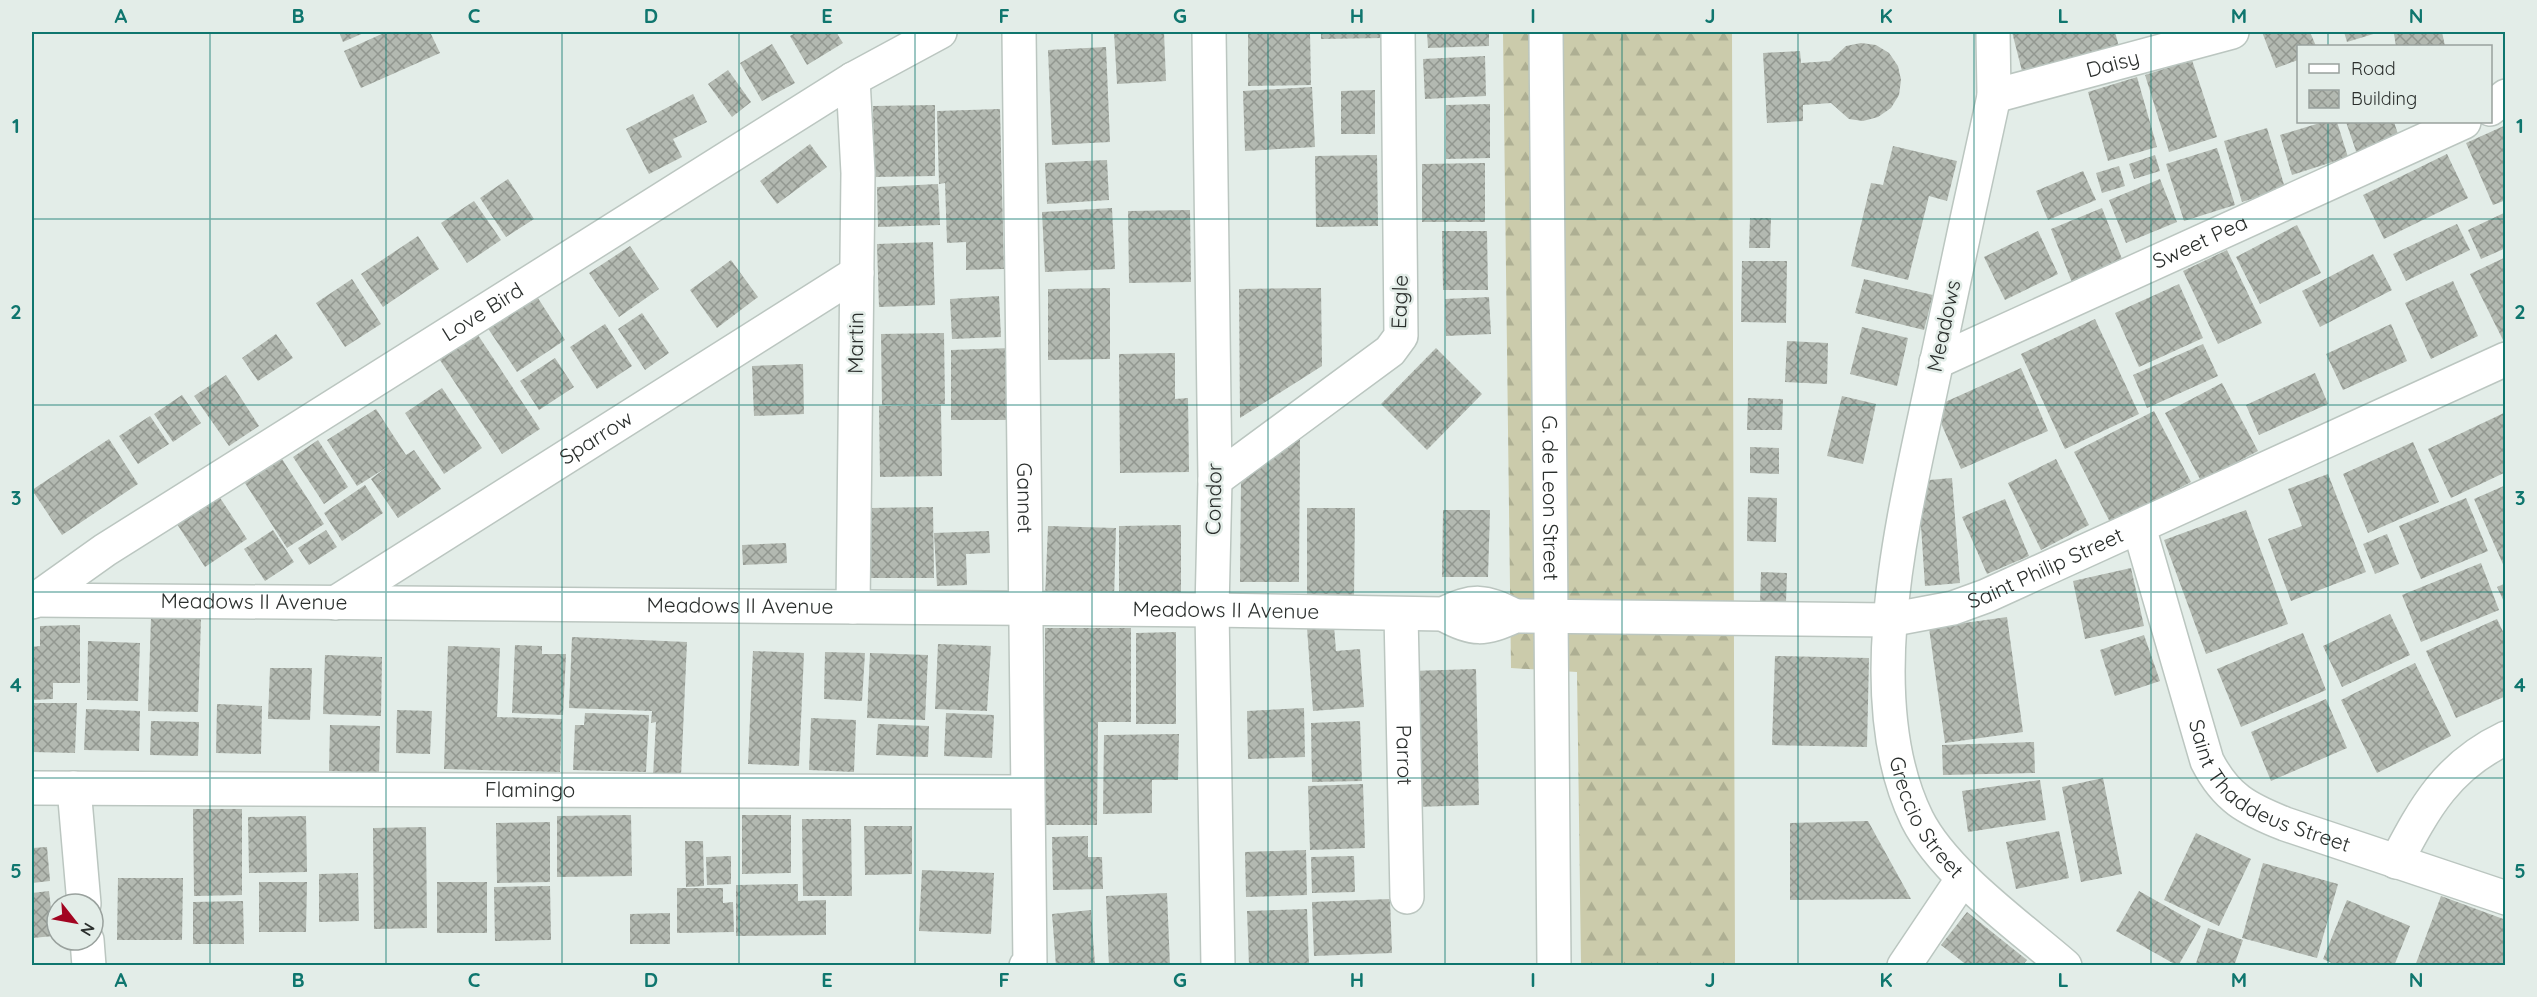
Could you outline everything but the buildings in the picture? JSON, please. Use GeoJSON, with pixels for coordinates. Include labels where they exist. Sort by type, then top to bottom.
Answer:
{"type":"FeatureCollection","features":[{"type":"Feature","properties":{"kind":"street","name":"Love Bird"},"geometry":{"type":"LineString","coordinates":[[33,601],[105,550],[853,79],[940,32]]}},
{"type":"Feature","properties":{"kind":"street","name":"Gannet"},"geometry":{"type":"LineString","coordinates":[[1020,32],[1028,966]]}},
{"type":"Feature","properties":{"kind":"street","name":"Condor"},"geometry":{"type":"LineString","coordinates":[[1209,32],[1215,480],[1212,610],[1218,966]]}},
{"type":"Feature","properties":{"kind":"street","name":"Eagle"},"geometry":{"type":"LineString","coordinates":[[1215,480],[1390,351],[1401,336],[1398,32]]}},
{"type":"Feature","properties":{"kind":"street","name":"G. de Leon Street"},"geometry":{"type":"LineString","coordinates":[[1546,32],[1554,966]]}},
{"type":"Feature","properties":{"kind":"street","name":"Meadows"},"geometry":{"type":"LineString","coordinates":[[1889,620],[1899,539],[1994,96],[1992,32]]}},
{"type":"Feature","properties":{"kind":"street","name":"Daisy"},"geometry":{"type":"LineString","coordinates":[[1994,96],[2232,32]]}},
{"type":"Feature","properties":{"kind":"street","name":"Martin"},"geometry":{"type":"LineString","coordinates":[[853,79],[858,173],[853,607]]}},
{"type":"Feature","properties":{"kind":"street"},"geometry":{"type":"LineString","coordinates":[[2492,107],[2505,96]]}},
{"type":"Feature","properties":{"kind":"street","name":"Sweet Pea"},"geometry":{"type":"LineString","coordinates":[[1936,362],[2462,123]]}},
{"type":"Feature","properties":{"kind":"street","name":"Sparrow"},"geometry":{"type":"LineString","coordinates":[[335,603],[857,273]]}},
{"type":"Feature","properties":{"kind":"street","name":"Saint Philip Street"},"geometry":{"type":"LineString","coordinates":[[1550,616],[1889,620],[1942,611],[1986,596],[2505,359]]}},
{"type":"Feature","properties":{"kind":"street","name":"Saint Thaddeus Street"},"geometry":{"type":"LineString","coordinates":[[2139,527],[2207,761],[2218,782],[2230,796],[2255,813],[2505,898]]}},
{"type":"Feature","properties":{"kind":"street","name":"Meadows II Avenue"},"geometry":{"type":"LineString","coordinates":[[33,601],[1212,610],[1443,614],[1466,627],[1490,627],[1515,616],[1550,616]]}},
{"type":"Feature","properties":{"kind":"street","name":"Parrot"},"geometry":{"type":"LineString","coordinates":[[1401,614],[1407,897]]}},
{"type":"Feature","properties":{"kind":"street","name":"Greccio Street"},"geometry":{"type":"LineString","coordinates":[[1889,620],[1891,708],[1904,788],[1917,820],[1938,850],[1963,878],[2065,966]]}},
{"type":"Feature","properties":{"kind":"street"},"geometry":{"type":"LineString","coordinates":[[2396,862],[2426,806],[2448,778],[2468,760],[2505,738]]}},
{"type":"Feature","properties":{"kind":"street","name":"Flamingo"},"geometry":{"type":"LineString","coordinates":[[32,788],[1028,792]]}},
{"type":"Feature","properties":{"kind":"street"},"geometry":{"type":"LineString","coordinates":[[74,788],[83,892]]}},
{"type":"Feature","properties":{"kind":"street"},"geometry":{"type":"LineString","coordinates":[[1904,966],[1963,878]]}},
{"type":"Feature","properties":{"kind":"green space"},"geometry":{"type":"Polygon","coordinates":[[[1503,32],[1732,32],[1735,965],[1581,965],[1577,672],[1511,668],[1503,32]]]}}]}
